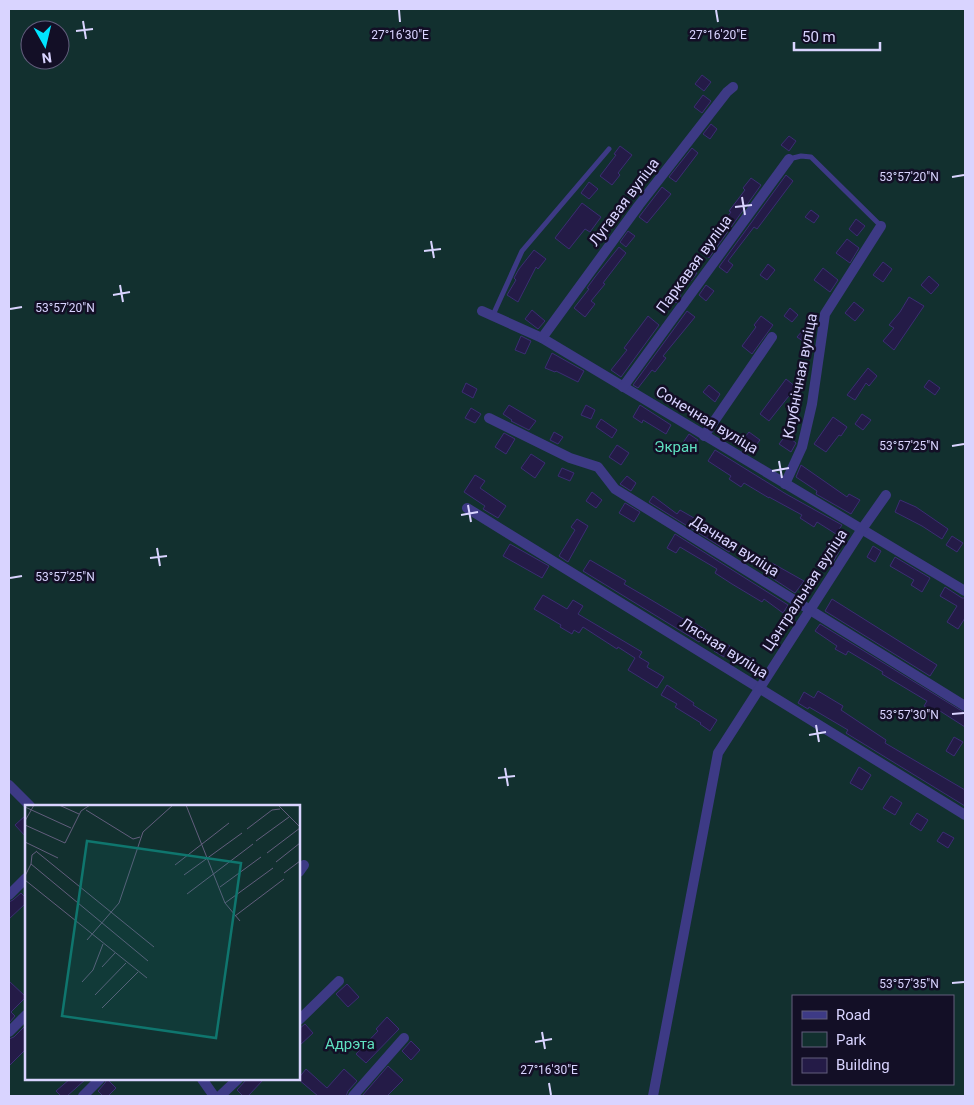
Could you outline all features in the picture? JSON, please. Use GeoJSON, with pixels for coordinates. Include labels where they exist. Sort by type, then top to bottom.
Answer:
{"type":"FeatureCollection","features":[{"type":"Feature","properties":{"kind":"street","name":"Лугавая вуліца"},"geometry":{"type":"LineString","coordinates":[[542,338],[639,205],[727,92],[733,87]]}},
{"type":"Feature","properties":{"kind":"street","name":"Паркавая вуліца"},"geometry":{"type":"LineString","coordinates":[[623,387],[789,158]]}},
{"type":"Feature","properties":{"kind":"street","name":"Клубнічная вуліца"},"geometry":{"type":"LineString","coordinates":[[785,484],[802,447],[812,404],[826,314],[881,226]]}},
{"type":"Feature","properties":{"kind":"street","name":"Сонечная вуліца"},"geometry":{"type":"LineString","coordinates":[[482,311],[542,338],[965,591]]}},
{"type":"Feature","properties":{"kind":"street"},"geometry":{"type":"LineString","coordinates":[[704,436],[772,337]]}},
{"type":"Feature","properties":{"kind":"street","name":"Дачная вуліца"},"geometry":{"type":"LineString","coordinates":[[489,418],[570,458],[598,467],[615,489],[965,706]]}},
{"type":"Feature","properties":{"kind":"street","name":"Цэнтральная вуліца"},"geometry":{"type":"LineString","coordinates":[[653,1096],[718,753],[862,529],[886,495]]}},
{"type":"Feature","properties":{"kind":"street","name":"Лясная вуліца"},"geometry":{"type":"LineString","coordinates":[[467,508],[965,815]]}},
{"type":"Feature","properties":{"kind":"street"},"geometry":{"type":"LineString","coordinates":[[9,785],[29,805]]}},
{"type":"Feature","properties":{"kind":"street"},"geometry":{"type":"LineString","coordinates":[[9,895],[25,879]]}},
{"type":"Feature","properties":{"kind":"street"},"geometry":{"type":"LineString","coordinates":[[300,1019],[339,981]]}},
{"type":"Feature","properties":{"kind":"street"},"geometry":{"type":"LineString","coordinates":[[9,1032],[25,1016]]}},
{"type":"Feature","properties":{"kind":"street"},"geometry":{"type":"LineString","coordinates":[[353,1096],[404,1038]]}},
{"type":"Feature","properties":{"kind":"street"},"geometry":{"type":"LineString","coordinates":[[83,1096],[99,1080]]}},
{"type":"Feature","properties":{"kind":"street"},"geometry":{"type":"LineString","coordinates":[[203,1080],[214,1096]]}},
{"type":"Feature","properties":{"kind":"street"},"geometry":{"type":"LineString","coordinates":[[220,1096],[237,1080]]}},
{"type":"Feature","properties":{"kind":"lane"},"geometry":{"type":"LineString","coordinates":[[492,315],[522,251],[609,149]]}},
{"type":"Feature","properties":{"kind":"lane"},"geometry":{"type":"LineString","coordinates":[[789,158],[811,157],[881,226]]}},
{"type":"Feature","properties":{"kind":"green space"},"geometry":{"type":"Polygon","coordinates":[[[9,9],[965,9],[965,1096],[9,1096],[9,9]]]}},
{"type":"Feature","properties":{"kind":"building"},"geometry":{"type":"Polygon","coordinates":[[[702,75],[711,82],[704,91],[695,84],[702,75]]]}},
{"type":"Feature","properties":{"kind":"building"},"geometry":{"type":"Polygon","coordinates":[[[703,95],[711,101],[702,113],[694,107],[703,95]]]}},
{"type":"Feature","properties":{"kind":"building"},"geometry":{"type":"Polygon","coordinates":[[[711,124],[717,129],[710,139],[703,134],[711,124]]]}},
{"type":"Feature","properties":{"kind":"building"},"geometry":{"type":"Polygon","coordinates":[[[789,136],[796,141],[789,151],[781,145],[789,136]]]}},
{"type":"Feature","properties":{"kind":"building"},"geometry":{"type":"Polygon","coordinates":[[[620,146],[632,155],[618,173],[620,175],[612,185],[600,176],[616,155],[614,154],[620,146]]]}},
{"type":"Feature","properties":{"kind":"building"},"geometry":{"type":"Polygon","coordinates":[[[692,148],[698,153],[676,182],[669,177],[692,148]]]}},
{"type":"Feature","properties":{"kind":"building"},"geometry":{"type":"Polygon","coordinates":[[[786,175],[793,181],[757,229],[754,227],[728,261],[733,265],[727,273],[719,267],[786,175]]]}},
{"type":"Feature","properties":{"kind":"building"},"geometry":{"type":"Polygon","coordinates":[[[751,178],[761,185],[709,258],[701,252],[731,212],[729,211],[745,190],[743,188],[751,178]]]}},
{"type":"Feature","properties":{"kind":"building"},"geometry":{"type":"Polygon","coordinates":[[[589,182],[598,189],[589,199],[581,193],[589,182]]]}},
{"type":"Feature","properties":{"kind":"building"},"geometry":{"type":"Polygon","coordinates":[[[662,187],[671,194],[647,223],[639,217],[662,187]]]}},
{"type":"Feature","properties":{"kind":"building"},"geometry":{"type":"Polygon","coordinates":[[[582,203],[601,217],[590,232],[585,229],[569,249],[555,238],[582,203]]]}},
{"type":"Feature","properties":{"kind":"building"},"geometry":{"type":"Polygon","coordinates":[[[811,210],[819,216],[814,223],[805,217],[811,210]]]}},
{"type":"Feature","properties":{"kind":"building"},"geometry":{"type":"Polygon","coordinates":[[[856,219],[865,226],[857,236],[849,229],[856,219]]]}},
{"type":"Feature","properties":{"kind":"building"},"geometry":{"type":"Polygon","coordinates":[[[628,231],[635,236],[626,247],[620,242],[628,231]]]}},
{"type":"Feature","properties":{"kind":"building"},"geometry":{"type":"Polygon","coordinates":[[[847,239],[859,248],[850,263],[836,253],[847,239]]]}},
{"type":"Feature","properties":{"kind":"building"},"geometry":{"type":"Polygon","coordinates":[[[619,247],[626,253],[591,301],[595,304],[585,317],[574,308],[589,289],[587,288],[595,277],[619,247]]]}},
{"type":"Feature","properties":{"kind":"building"},"geometry":{"type":"Polygon","coordinates":[[[534,250],[546,259],[538,269],[536,267],[518,302],[507,295],[516,280],[514,278],[519,269],[534,250]]]}},
{"type":"Feature","properties":{"kind":"building"},"geometry":{"type":"Polygon","coordinates":[[[883,262],[892,269],[883,282],[873,275],[883,262]]]}},
{"type":"Feature","properties":{"kind":"building"},"geometry":{"type":"Polygon","coordinates":[[[768,264],[775,270],[767,280],[760,275],[768,264]]]}},
{"type":"Feature","properties":{"kind":"building"},"geometry":{"type":"Polygon","coordinates":[[[688,266],[697,273],[691,281],[682,274],[688,266]]]}},
{"type":"Feature","properties":{"kind":"building"},"geometry":{"type":"Polygon","coordinates":[[[823,268],[838,280],[830,292],[814,280],[823,268]]]}},
{"type":"Feature","properties":{"kind":"building"},"geometry":{"type":"Polygon","coordinates":[[[929,276],[939,285],[931,294],[921,285],[929,276]]]}},
{"type":"Feature","properties":{"kind":"building"},"geometry":{"type":"Polygon","coordinates":[[[706,285],[714,291],[706,301],[699,295],[706,285]]]}},
{"type":"Feature","properties":{"kind":"building"},"geometry":{"type":"Polygon","coordinates":[[[672,288],[681,295],[676,303],[667,295],[672,288]]]}},
{"type":"Feature","properties":{"kind":"building"},"geometry":{"type":"Polygon","coordinates":[[[909,297],[924,306],[894,350],[883,341],[894,328],[889,325],[909,297]]]}},
{"type":"Feature","properties":{"kind":"building"},"geometry":{"type":"Polygon","coordinates":[[[854,302],[864,310],[855,321],[845,313],[854,302]]]}},
{"type":"Feature","properties":{"kind":"building"},"geometry":{"type":"Polygon","coordinates":[[[790,308],[798,315],[792,322],[784,316],[790,308]]]}},
{"type":"Feature","properties":{"kind":"building"},"geometry":{"type":"Polygon","coordinates":[[[532,310],[545,321],[538,329],[525,319],[532,310]]]}},
{"type":"Feature","properties":{"kind":"building"},"geometry":{"type":"Polygon","coordinates":[[[687,311],[695,317],[663,356],[666,358],[655,372],[652,370],[638,388],[633,385],[687,311]]]}},
{"type":"Feature","properties":{"kind":"building"},"geometry":{"type":"Polygon","coordinates":[[[648,316],[659,325],[621,377],[611,370],[627,350],[624,348],[648,316]]]}},
{"type":"Feature","properties":{"kind":"building"},"geometry":{"type":"Polygon","coordinates":[[[761,316],[773,325],[752,354],[742,346],[756,327],[754,325],[761,316]]]}},
{"type":"Feature","properties":{"kind":"building"},"geometry":{"type":"Polygon","coordinates":[[[803,330],[813,338],[807,344],[797,337],[803,330]]]}},
{"type":"Feature","properties":{"kind":"building"},"geometry":{"type":"Polygon","coordinates":[[[521,336],[531,341],[525,354],[515,350],[521,336]]]}},
{"type":"Feature","properties":{"kind":"building"},"geometry":{"type":"Polygon","coordinates":[[[552,353],[584,371],[578,382],[556,371],[545,368],[552,353]]]}},
{"type":"Feature","properties":{"kind":"building"},"geometry":{"type":"Polygon","coordinates":[[[868,368],[877,376],[869,386],[866,383],[855,400],[847,395],[868,368]]]}},
{"type":"Feature","properties":{"kind":"building"},"geometry":{"type":"Polygon","coordinates":[[[786,379],[796,387],[769,421],[760,414],[786,379]]]}},
{"type":"Feature","properties":{"kind":"building"},"geometry":{"type":"Polygon","coordinates":[[[929,380],[940,388],[935,395],[924,387],[929,380]]]}},
{"type":"Feature","properties":{"kind":"building"},"geometry":{"type":"Polygon","coordinates":[[[466,383],[477,389],[473,398],[462,392],[466,383]]]}},
{"type":"Feature","properties":{"kind":"building"},"geometry":{"type":"Polygon","coordinates":[[[709,385],[720,394],[715,402],[703,392],[709,385]]]}},
{"type":"Feature","properties":{"kind":"building"},"geometry":{"type":"Polygon","coordinates":[[[509,405],[536,421],[529,430],[511,421],[503,414],[509,405]]]}},
{"type":"Feature","properties":{"kind":"building"},"geometry":{"type":"Polygon","coordinates":[[[586,405],[595,410],[591,419],[581,415],[586,405]]]}},
{"type":"Feature","properties":{"kind":"building"},"geometry":{"type":"Polygon","coordinates":[[[640,405],[671,425],[666,434],[643,420],[642,423],[633,417],[640,405]]]}},
{"type":"Feature","properties":{"kind":"building"},"geometry":{"type":"Polygon","coordinates":[[[471,408],[481,414],[475,423],[465,418],[471,408]]]}},
{"type":"Feature","properties":{"kind":"building"},"geometry":{"type":"Polygon","coordinates":[[[862,414],[871,420],[863,430],[855,424],[862,414]]]}},
{"type":"Feature","properties":{"kind":"building"},"geometry":{"type":"Polygon","coordinates":[[[833,417],[847,427],[826,452],[814,444],[833,417]]]}},
{"type":"Feature","properties":{"kind":"building"},"geometry":{"type":"Polygon","coordinates":[[[601,419],[617,430],[612,438],[596,427],[601,419]]]}},
{"type":"Feature","properties":{"kind":"building"},"geometry":{"type":"Polygon","coordinates":[[[554,432],[563,437],[558,444],[550,440],[554,432]]]}},
{"type":"Feature","properties":{"kind":"building"},"geometry":{"type":"Polygon","coordinates":[[[749,432],[760,440],[752,450],[741,442],[749,432]]]}},
{"type":"Feature","properties":{"kind":"building"},"geometry":{"type":"Polygon","coordinates":[[[504,433],[515,439],[506,454],[495,447],[504,433]]]}},
{"type":"Feature","properties":{"kind":"building"},"geometry":{"type":"Polygon","coordinates":[[[689,434],[698,440],[689,453],[680,447],[689,434]]]}},
{"type":"Feature","properties":{"kind":"building"},"geometry":{"type":"Polygon","coordinates":[[[786,435],[796,443],[791,452],[779,444],[786,435]]]}},
{"type":"Feature","properties":{"kind":"building"},"geometry":{"type":"Polygon","coordinates":[[[617,445],[629,453],[621,465],[609,457],[617,445]]]}},
{"type":"Feature","properties":{"kind":"building"},"geometry":{"type":"Polygon","coordinates":[[[715,450],[786,494],[842,525],[836,534],[817,522],[814,527],[800,518],[802,515],[744,483],[741,487],[729,479],[731,476],[708,461],[715,450]]]}},
{"type":"Feature","properties":{"kind":"building"},"geometry":{"type":"Polygon","coordinates":[[[531,454],[545,463],[535,478],[521,468],[531,454]]]}},
{"type":"Feature","properties":{"kind":"building"},"geometry":{"type":"Polygon","coordinates":[[[801,465],[847,497],[849,494],[860,500],[851,514],[816,494],[817,491],[796,477],[801,465]]]}},
{"type":"Feature","properties":{"kind":"building"},"geometry":{"type":"Polygon","coordinates":[[[562,468],[574,473],[570,481],[558,476],[562,468]]]}},
{"type":"Feature","properties":{"kind":"building"},"geometry":{"type":"Polygon","coordinates":[[[475,475],[485,481],[480,488],[506,506],[498,518],[483,509],[485,506],[464,492],[475,475]]]}},
{"type":"Feature","properties":{"kind":"building"},"geometry":{"type":"Polygon","coordinates":[[[627,476],[636,483],[631,491],[620,484],[627,476]]]}},
{"type":"Feature","properties":{"kind":"building"},"geometry":{"type":"Polygon","coordinates":[[[592,492],[602,500],[596,508],[586,501],[592,492]]]}},
{"type":"Feature","properties":{"kind":"building"},"geometry":{"type":"Polygon","coordinates":[[[653,496],[677,514],[680,510],[701,522],[702,520],[714,528],[713,530],[735,543],[729,552],[649,502],[653,496]]]}},
{"type":"Feature","properties":{"kind":"building"},"geometry":{"type":"Polygon","coordinates":[[[900,500],[916,507],[948,529],[942,539],[895,512],[900,500]]]}},
{"type":"Feature","properties":{"kind":"building"},"geometry":{"type":"Polygon","coordinates":[[[625,503],[640,512],[634,522],[619,513],[625,503]]]}},
{"type":"Feature","properties":{"kind":"building"},"geometry":{"type":"Polygon","coordinates":[[[577,519],[588,526],[568,562],[559,556],[575,530],[571,527],[577,519]]]}},
{"type":"Feature","properties":{"kind":"building"},"geometry":{"type":"Polygon","coordinates":[[[675,534],[788,605],[783,613],[764,599],[762,602],[732,584],[715,573],[717,569],[680,547],[676,553],[667,548],[675,534]]]}},
{"type":"Feature","properties":{"kind":"building"},"geometry":{"type":"Polygon","coordinates":[[[952,536],[963,543],[957,552],[946,545],[952,536]]]}},
{"type":"Feature","properties":{"kind":"building"},"geometry":{"type":"Polygon","coordinates":[[[829,543],[840,550],[833,562],[822,555],[829,543]]]}},
{"type":"Feature","properties":{"kind":"building"},"geometry":{"type":"Polygon","coordinates":[[[510,544],[549,566],[542,578],[503,556],[510,544]]]}},
{"type":"Feature","properties":{"kind":"building"},"geometry":{"type":"Polygon","coordinates":[[[873,546],[881,551],[875,562],[867,557],[873,546]]]}},
{"type":"Feature","properties":{"kind":"building"},"geometry":{"type":"Polygon","coordinates":[[[895,557],[930,578],[922,592],[911,585],[914,580],[890,566],[895,557]]]}},
{"type":"Feature","properties":{"kind":"building"},"geometry":{"type":"Polygon","coordinates":[[[590,560],[626,581],[624,584],[685,620],[686,618],[706,630],[699,642],[583,571],[590,560]]]}},
{"type":"Feature","properties":{"kind":"building"},"geometry":{"type":"Polygon","coordinates":[[[772,563],[804,581],[795,593],[766,574],[772,563]]]}},
{"type":"Feature","properties":{"kind":"building"},"geometry":{"type":"Polygon","coordinates":[[[945,587],[965,598],[965,618],[958,629],[947,622],[957,606],[940,596],[945,587]]]}},
{"type":"Feature","properties":{"kind":"building"},"geometry":{"type":"Polygon","coordinates":[[[543,595],[567,609],[573,600],[583,606],[578,614],[642,652],[639,657],[649,663],[647,667],[664,677],[657,688],[628,670],[635,658],[618,647],[617,649],[583,627],[579,633],[574,630],[572,634],[534,609],[543,595]]]}},
{"type":"Feature","properties":{"kind":"building"},"geometry":{"type":"Polygon","coordinates":[[[832,599],[937,665],[930,676],[825,611],[832,599]]]}},
{"type":"Feature","properties":{"kind":"building"},"geometry":{"type":"Polygon","coordinates":[[[820,624],[965,713],[965,727],[940,711],[938,715],[924,706],[927,701],[848,651],[846,655],[835,649],[837,646],[815,631],[820,624]]]}},
{"type":"Feature","properties":{"kind":"building"},"geometry":{"type":"Polygon","coordinates":[[[720,641],[730,646],[724,657],[714,651],[720,641]]]}},
{"type":"Feature","properties":{"kind":"building"},"geometry":{"type":"Polygon","coordinates":[[[747,656],[756,661],[750,671],[741,666],[747,656]]]}},
{"type":"Feature","properties":{"kind":"building"},"geometry":{"type":"Polygon","coordinates":[[[667,685],[717,720],[710,731],[701,723],[675,707],[677,704],[661,695],[667,685]]]}},
{"type":"Feature","properties":{"kind":"building"},"geometry":{"type":"Polygon","coordinates":[[[818,691],[843,706],[841,710],[886,740],[885,743],[965,790],[965,806],[846,733],[848,730],[809,707],[808,709],[798,703],[804,692],[814,698],[818,691]]]}},
{"type":"Feature","properties":{"kind":"building"},"geometry":{"type":"Polygon","coordinates":[[[954,737],[963,742],[954,756],[946,751],[954,737]]]}},
{"type":"Feature","properties":{"kind":"building"},"geometry":{"type":"Polygon","coordinates":[[[859,767],[871,775],[862,790],[850,783],[859,767]]]}},
{"type":"Feature","properties":{"kind":"building"},"geometry":{"type":"Polygon","coordinates":[[[891,796],[902,803],[895,815],[883,808],[891,796]]]}},
{"type":"Feature","properties":{"kind":"building"},"geometry":{"type":"Polygon","coordinates":[[[917,813],[928,820],[921,831],[910,824],[917,813]]]}},
{"type":"Feature","properties":{"kind":"building"},"geometry":{"type":"Polygon","coordinates":[[[25,816],[25,836],[15,825],[25,816]]]}},
{"type":"Feature","properties":{"kind":"building"},"geometry":{"type":"Polygon","coordinates":[[[943,832],[954,838],[948,848],[937,841],[943,832]]]}},
{"type":"Feature","properties":{"kind":"building"},"geometry":{"type":"Polygon","coordinates":[[[21,893],[25,897],[25,904],[9,919],[9,902],[21,893]]]}},
{"type":"Feature","properties":{"kind":"building"},"geometry":{"type":"Polygon","coordinates":[[[9,981],[25,998],[11,1012],[15,1016],[9,1023],[9,981]]]}},
{"type":"Feature","properties":{"kind":"building"},"geometry":{"type":"Polygon","coordinates":[[[347,984],[359,997],[348,1007],[336,994],[347,984]]]}},
{"type":"Feature","properties":{"kind":"building"},"geometry":{"type":"Polygon","coordinates":[[[387,1017],[399,1029],[366,1063],[356,1054],[378,1031],[376,1029],[387,1017]]]}},
{"type":"Feature","properties":{"kind":"building"},"geometry":{"type":"Polygon","coordinates":[[[305,1024],[313,1033],[300,1045],[300,1028],[305,1024]]]}},
{"type":"Feature","properties":{"kind":"building"},"geometry":{"type":"Polygon","coordinates":[[[25,1026],[25,1050],[9,1066],[9,1039],[14,1037],[25,1026]]]}},
{"type":"Feature","properties":{"kind":"building"},"geometry":{"type":"Polygon","coordinates":[[[411,1041],[420,1050],[411,1060],[402,1051],[411,1041]]]}},
{"type":"Feature","properties":{"kind":"building"},"geometry":{"type":"Polygon","coordinates":[[[388,1066],[403,1080],[387,1096],[362,1096],[388,1066]]]}},
{"type":"Feature","properties":{"kind":"building"},"geometry":{"type":"Polygon","coordinates":[[[306,1069],[327,1088],[344,1069],[357,1081],[346,1096],[318,1096],[299,1080],[306,1069]]]}},
{"type":"Feature","properties":{"kind":"building"},"geometry":{"type":"Polygon","coordinates":[[[69,1080],[85,1080],[67,1096],[61,1096],[56,1091],[69,1080]]]}},
{"type":"Feature","properties":{"kind":"building"},"geometry":{"type":"Polygon","coordinates":[[[108,1080],[116,1088],[108,1096],[103,1096],[98,1091],[108,1080]]]}},
{"type":"Feature","properties":{"kind":"building"},"geometry":{"type":"Polygon","coordinates":[[[246,1080],[263,1080],[248,1096],[243,1096],[237,1090],[246,1080]]]}},
{"type":"Feature","properties":{"kind":"park label","name":"Экран"},"geometry":{"type":"Point","coordinates":[676,447]}},
{"type":"Feature","properties":{"kind":"park label","name":"Адрэта"},"geometry":{"type":"Point","coordinates":[350,1044]}}]}
